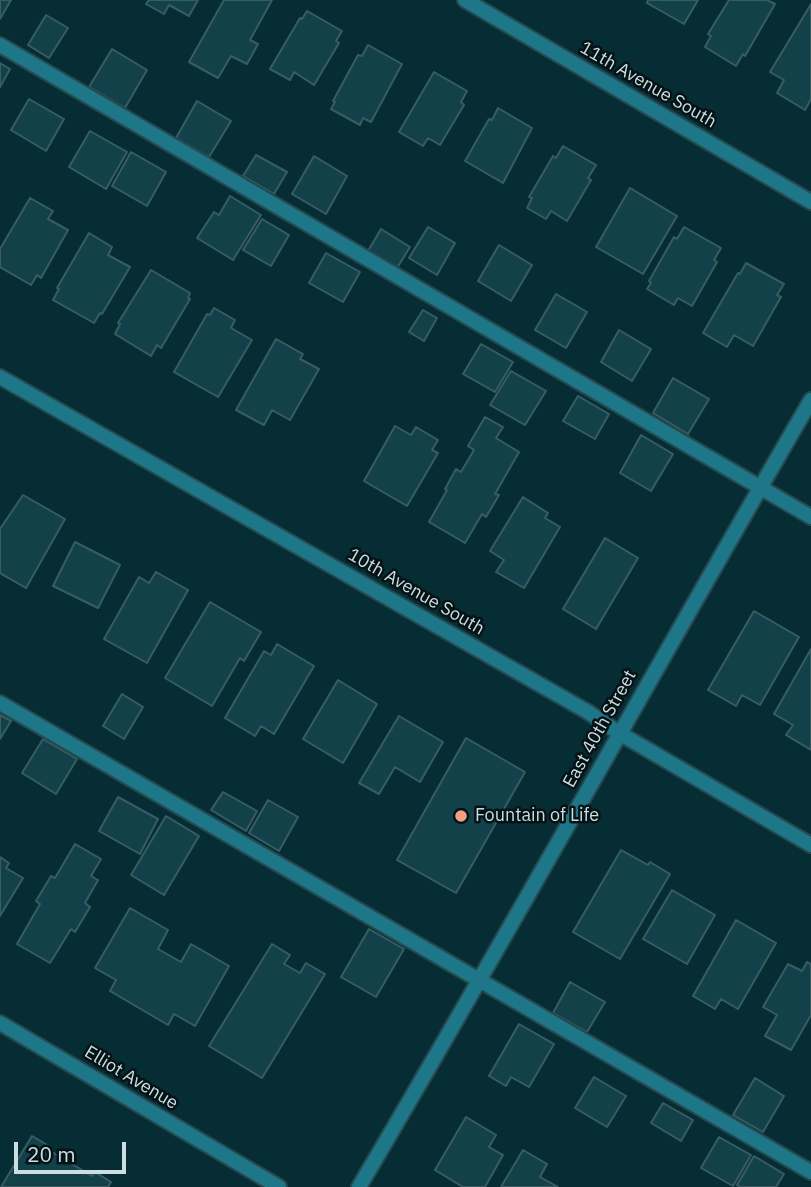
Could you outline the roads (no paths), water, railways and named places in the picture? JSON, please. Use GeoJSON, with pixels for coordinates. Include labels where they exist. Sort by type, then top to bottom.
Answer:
{"type":"FeatureCollection","features":[{"type":"Feature","properties":{"kind":"street","name":"11th Avenue South"},"geometry":{"type":"LineString","coordinates":[[465,0],[811,202]]}},
{"type":"Feature","properties":{"kind":"street"},"geometry":{"type":"LineString","coordinates":[[0,45],[811,517]]}},
{"type":"Feature","properties":{"kind":"street","name":"10th Avenue South"},"geometry":{"type":"LineString","coordinates":[[0,377],[564,698],[811,845]]}},
{"type":"Feature","properties":{"kind":"street","name":"East 40th Street"},"geometry":{"type":"LineString","coordinates":[[359,1187],[480,981],[811,400]]}},
{"type":"Feature","properties":{"kind":"street"},"geometry":{"type":"LineString","coordinates":[[0,703],[811,1172]]}},
{"type":"Feature","properties":{"kind":"street","name":"Elliot Avenue"},"geometry":{"type":"LineString","coordinates":[[0,1023],[279,1187]]}},
{"type":"Feature","properties":{"kind":"place","name":"Fountain of Life"},"geometry":{"type":"Point","coordinates":[461,816]}}]}
